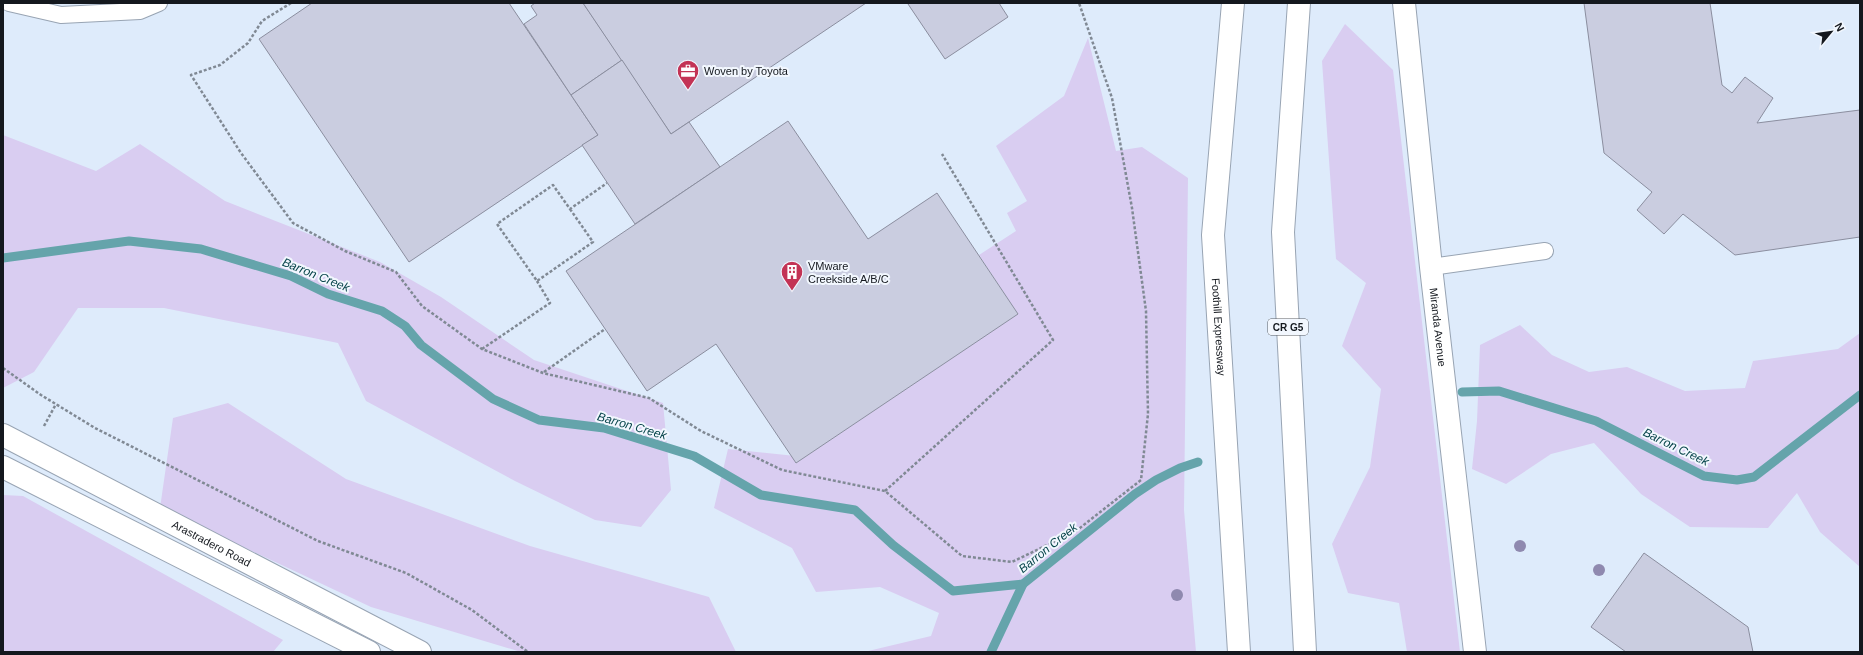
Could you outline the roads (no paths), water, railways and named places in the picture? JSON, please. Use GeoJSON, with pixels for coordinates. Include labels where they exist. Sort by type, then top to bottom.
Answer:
{"type":"FeatureCollection","features":[{"type":"Feature","properties":{"kind":"main road","name":"Foothill Expressway"},"geometry":{"type":"LineString","coordinates":[[1233,3],[1213,235],[1239,652]]}},
{"type":"Feature","properties":{"kind":"main road","name":"CR G5"},"geometry":{"type":"LineString","coordinates":[[1299,3],[1283,232],[1305,652]]}},
{"type":"Feature","properties":{"kind":"main road","name":"Miranda Avenue"},"geometry":{"type":"LineString","coordinates":[[1404,3],[1475,652]]}},
{"type":"Feature","properties":{"kind":"main road","name":"Arastradero Road"},"geometry":{"type":"LineString","coordinates":[[3,435],[420,652]]}},
{"type":"Feature","properties":{"kind":"main road"},"geometry":{"type":"LineString","coordinates":[[3,467],[370,652]]}},
{"type":"Feature","properties":{"kind":"lane"},"geometry":{"type":"LineString","coordinates":[[9,3],[61,14],[140,11],[159,3]]}},
{"type":"Feature","properties":{"kind":"lane"},"geometry":{"type":"LineString","coordinates":[[1432,267],[1545,251]]}},
{"type":"Feature","properties":{"kind":"waterway","name":"Barron Creek"},"geometry":{"type":"LineString","coordinates":[[3,258],[129,241],[201,249],[291,276],[328,294],[382,311],[405,326],[421,345],[493,399],[539,420],[604,428],[694,456],[761,495],[855,510],[893,545],[953,591],[1023,584],[1135,494],[1156,480],[1180,468],[1198,462]]}},
{"type":"Feature","properties":{"kind":"waterway","name":"Barron Creek"},"geometry":{"type":"LineString","coordinates":[[1462,392],[1499,391],[1596,421],[1704,476],[1737,480],[1754,477],[1860,395]]}},
{"type":"Feature","properties":{"kind":"waterway"},"geometry":{"type":"LineString","coordinates":[[991,652],[1023,584]]}},
{"type":"Feature","properties":{"kind":"place","name":"Woven by Toyota"},"geometry":{"type":"Point","coordinates":[688,90]}},
{"type":"Feature","properties":{"kind":"place","name":"VMware Creekside A/B/C"},"geometry":{"type":"Point","coordinates":[792,292]}}]}
